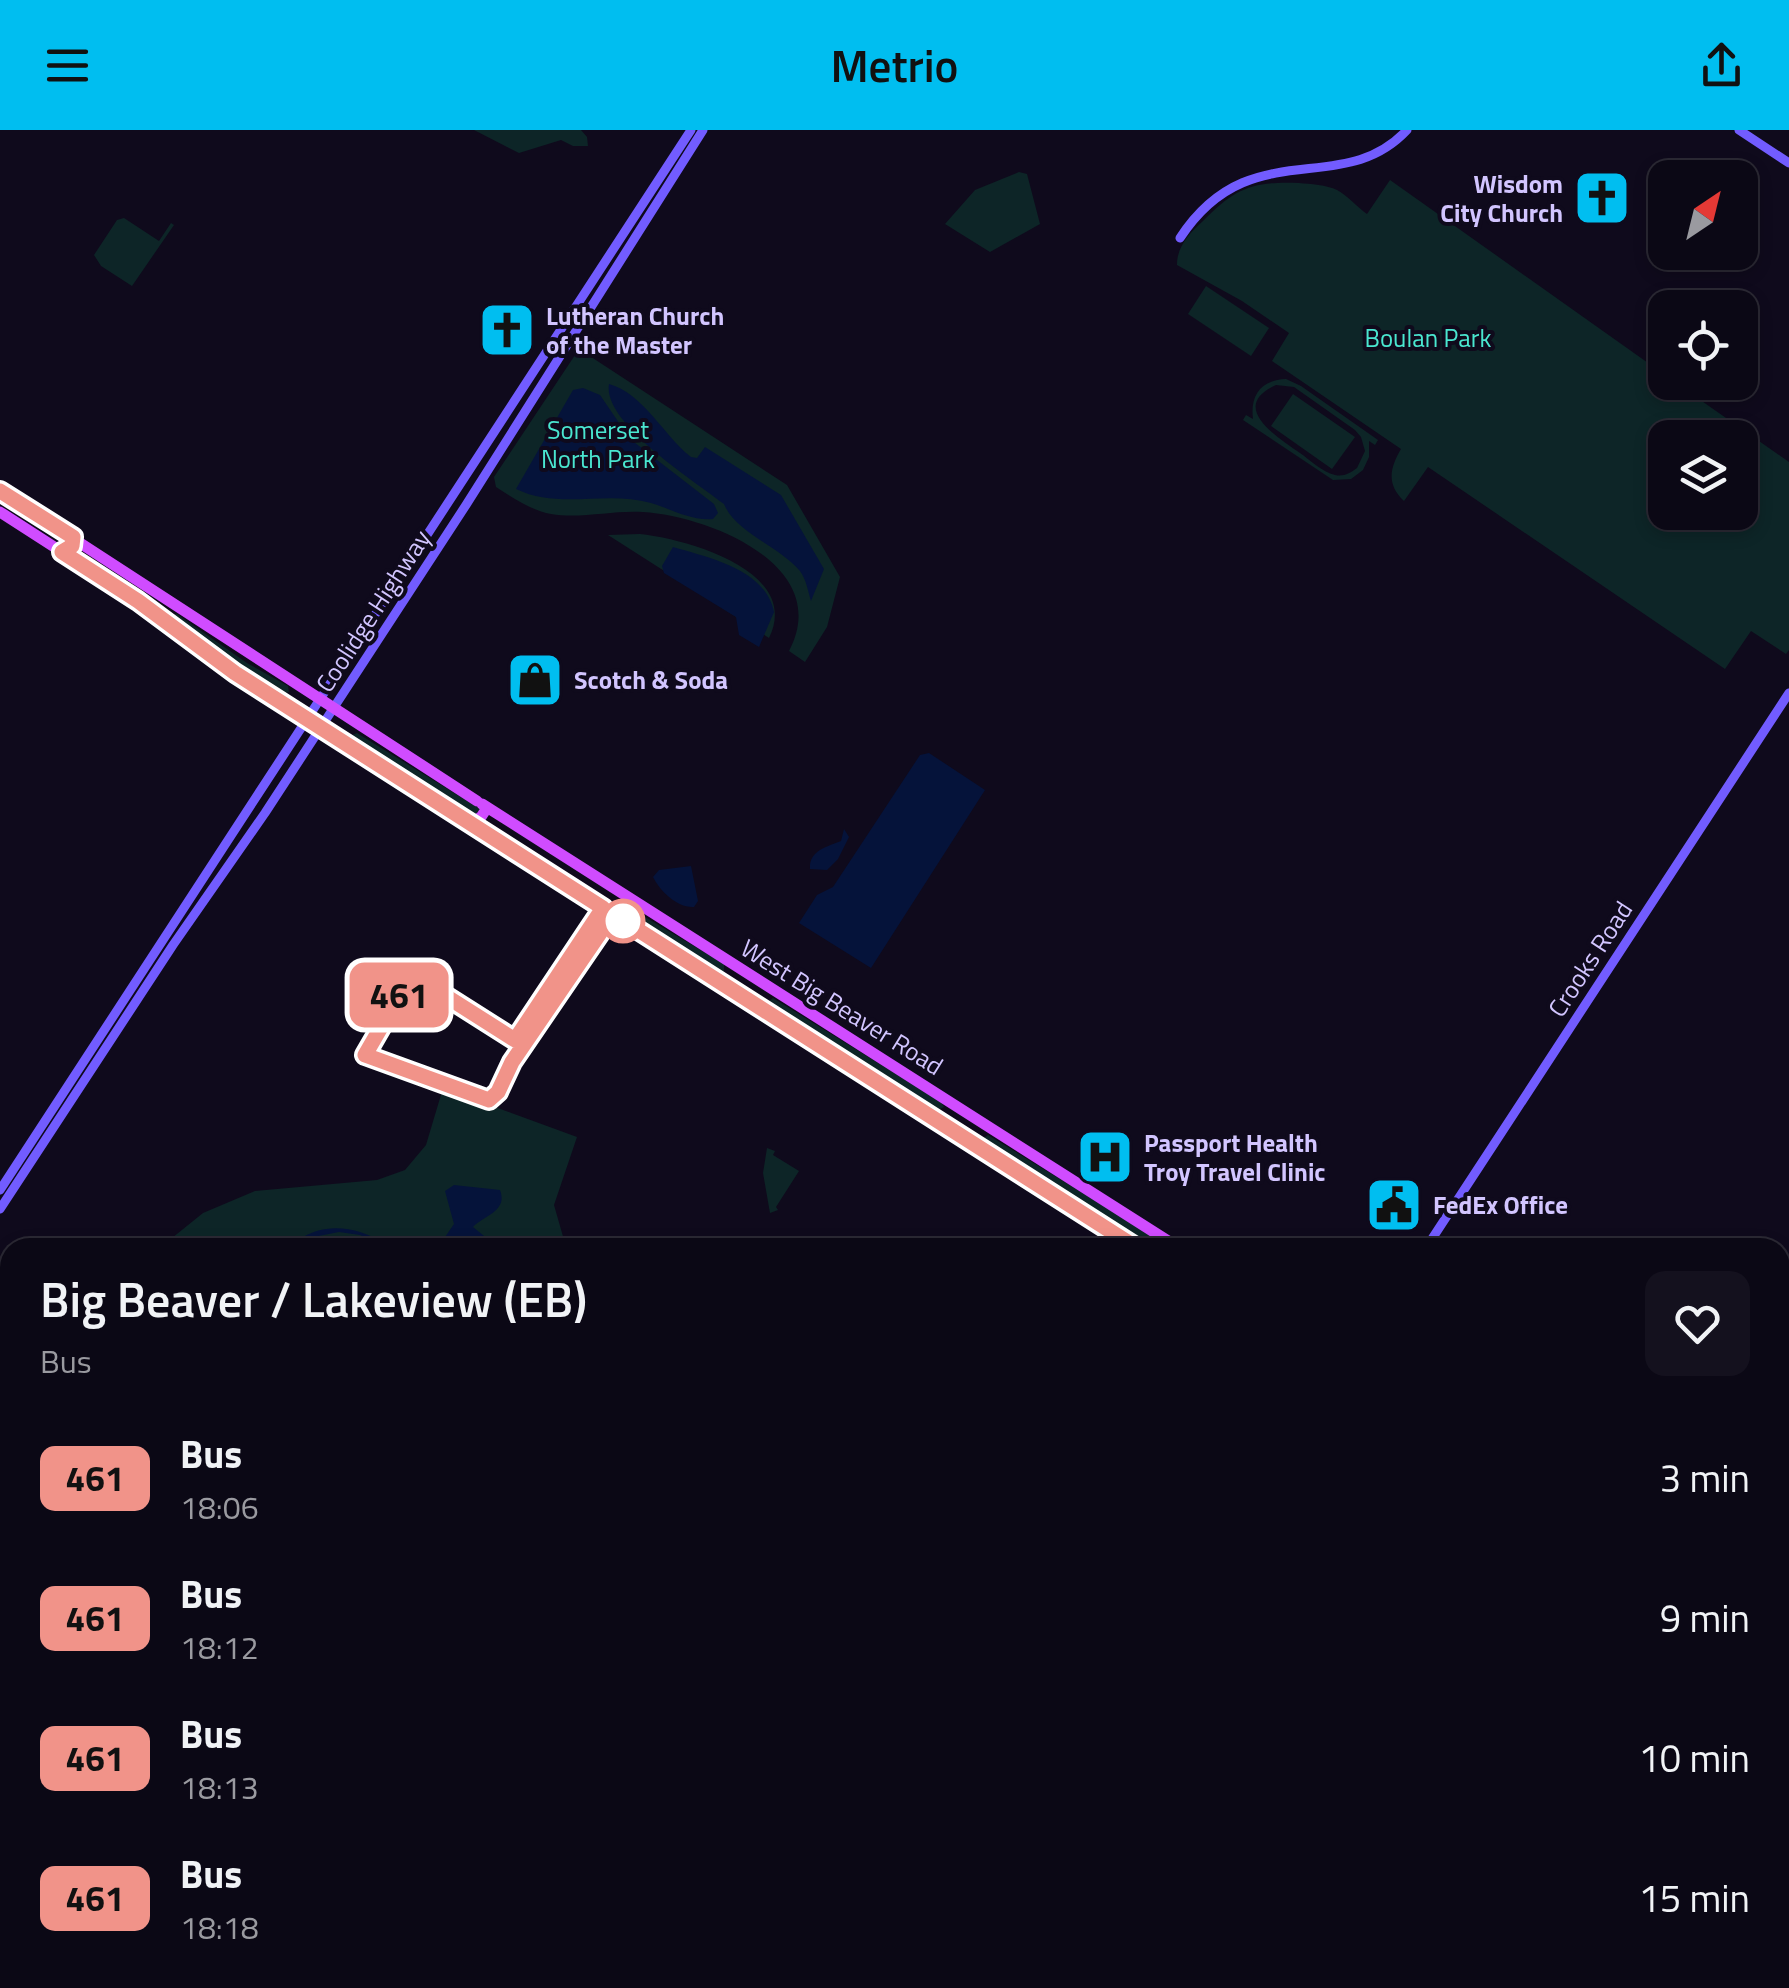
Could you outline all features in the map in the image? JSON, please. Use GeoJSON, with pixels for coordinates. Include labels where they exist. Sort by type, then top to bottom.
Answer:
{"type":"FeatureCollection","features":[{"type":"Feature","properties":{"kind":"main road","name":"Coolidge Highway"},"geometry":{"type":"LineString","coordinates":[[0,1190],[22,1165],[239,852],[407,596],[587,312],[691,130]]}},
{"type":"Feature","properties":{"kind":"main road","name":"Coolidge Highway"},"geometry":{"type":"LineString","coordinates":[[0,1208],[119,1006],[562,327],[704,130]]}},
{"type":"Feature","properties":{"kind":"main road"},"geometry":{"type":"LineString","coordinates":[[1180,238],[1206,206],[1238,184],[1273,172],[1368,158],[1392,145],[1408,130]]}},
{"type":"Feature","properties":{"kind":"main road"},"geometry":{"type":"LineString","coordinates":[[1739,130],[1789,163]]}},
{"type":"Feature","properties":{"kind":"main road"},"geometry":{"type":"LineString","coordinates":[[579,301],[580,308],[587,312]]}},
{"type":"Feature","properties":{"kind":"main road"},"geometry":{"type":"LineString","coordinates":[[562,327],[570,331],[570,338]]}},
{"type":"Feature","properties":{"kind":"main road","name":"West Big Beaver Road"},"geometry":{"type":"LineString","coordinates":[[0,491],[320,701],[1163,1238]]}},
{"type":"Feature","properties":{"kind":"main road","name":"West Big Beaver Road"},"geometry":{"type":"LineString","coordinates":[[0,512],[138,601],[320,728],[1122,1238]]}},
{"type":"Feature","properties":{"kind":"main road"},"geometry":{"type":"LineString","coordinates":[[62,552],[72,546],[73,537]]}},
{"type":"Feature","properties":{"kind":"main road"},"geometry":{"type":"LineString","coordinates":[[417,552],[420,562],[427,564]]}},
{"type":"Feature","properties":{"kind":"main road"},"geometry":{"type":"LineString","coordinates":[[397,582],[404,586],[407,596]]}},
{"type":"Feature","properties":{"kind":"main road"},"geometry":{"type":"LineString","coordinates":[[138,601],[149,599],[153,590]]}},
{"type":"Feature","properties":{"kind":"main road"},"geometry":{"type":"LineString","coordinates":[[162,620],[167,610],[181,608]]}},
{"type":"Feature","properties":{"kind":"main road"},"geometry":{"type":"LineString","coordinates":[[362,636],[364,644],[373,647]]}},
{"type":"Feature","properties":{"kind":"main road"},"geometry":{"type":"LineString","coordinates":[[279,701],[294,697],[297,686]]}},
{"type":"Feature","properties":{"kind":"main road","name":"Crooks Road"},"geometry":{"type":"LineString","coordinates":[[1433,1238],[1789,694]]}},
{"type":"Feature","properties":{"kind":"main road"},"geometry":{"type":"LineString","coordinates":[[342,742],[346,732],[359,726]]}},
{"type":"Feature","properties":{"kind":"main road"},"geometry":{"type":"LineString","coordinates":[[278,765],[284,766],[290,775]]}},
{"type":"Feature","properties":{"kind":"main road"},"geometry":{"type":"LineString","coordinates":[[467,822],[478,820],[482,804]]}},
{"type":"Feature","properties":{"kind":"main road"},"geometry":{"type":"LineString","coordinates":[[229,838],[231,848],[239,852]]}},
{"type":"Feature","properties":{"kind":"main road"},"geometry":{"type":"LineString","coordinates":[[520,856],[527,846],[542,842]]}},
{"type":"Feature","properties":{"kind":"main road"},"geometry":{"type":"LineString","coordinates":[[580,893],[605,895],[618,891]]}},
{"type":"Feature","properties":{"kind":"main road"},"geometry":{"type":"LineString","coordinates":[[603,908],[624,901],[636,903]]}},
{"type":"Feature","properties":{"kind":"main road"},"geometry":{"type":"LineString","coordinates":[[716,981],[728,977],[734,965]]}},
{"type":"Feature","properties":{"kind":"main road"},"geometry":{"type":"LineString","coordinates":[[759,1008],[762,997],[775,991]]}},
{"type":"Feature","properties":{"kind":"main road"},"geometry":{"type":"LineString","coordinates":[[119,1006],[126,1010],[125,1016]]}},
{"type":"Feature","properties":{"kind":"main road"},"geometry":{"type":"LineString","coordinates":[[934,1119],[944,1116],[952,1104]]}},
{"type":"Feature","properties":{"kind":"main road"},"geometry":{"type":"LineString","coordinates":[[973,1144],[981,1132],[992,1129]]}},
{"type":"Feature","properties":{"kind":"green space"},"geometry":{"type":"Polygon","coordinates":[[[474,130],[581,130],[588,146],[573,146],[561,140],[519,153],[474,130]]]}},
{"type":"Feature","properties":{"kind":"green space"},"geometry":{"type":"Polygon","coordinates":[[[1019,172],[1027,174],[1040,224],[990,252],[945,224],[975,190],[1019,172]]]}},
{"type":"Feature","properties":{"kind":"green space","name":"Boulan Park"},"geometry":{"type":"Polygon","coordinates":[[[1390,180],[1648,363],[1648,400],[1700,400],[1729,420],[1648,420],[1648,530],[1758,530],[1758,440],[1789,462],[1786,654],[1751,631],[1725,669],[1428,467],[1404,501],[1392,482],[1394,463],[1401,449],[1272,361],[1289,333],[1177,265],[1182,246],[1198,226],[1225,201],[1246,189],[1269,183],[1299,183],[1341,192],[1367,214],[1390,180]]]}},
{"type":"Feature","properties":{"kind":"green space"},"geometry":{"type":"Polygon","coordinates":[[[124,218],[159,241],[171,223],[174,225],[132,286],[101,266],[94,255],[117,220],[124,218]]]}},
{"type":"Feature","properties":{"kind":"green space"},"geometry":{"type":"Polygon","coordinates":[[[1206,286],[1269,328],[1251,356],[1188,314],[1206,286]]]}},
{"type":"Feature","properties":{"kind":"green space","name":"Somerset North Park"},"geometry":{"type":"Polygon","coordinates":[[[579,349],[787,485],[840,577],[827,627],[805,662],[789,651],[798,621],[794,594],[780,571],[758,551],[730,535],[700,523],[643,512],[551,514],[529,507],[496,487],[494,477],[579,349]]]}},
{"type":"Feature","properties":{"kind":"green space"},"geometry":{"type":"Polygon","coordinates":[[[1286,379],[1378,440],[1375,445],[1369,441],[1369,457],[1363,470],[1351,479],[1333,480],[1243,420],[1246,415],[1253,419],[1253,403],[1259,390],[1270,382],[1286,379]],[[1276,385],[1262,394],[1256,403],[1262,422],[1325,471],[1341,475],[1357,468],[1365,451],[1361,437],[1294,387],[1276,385]]]}},
{"type":"Feature","properties":{"kind":"green space"},"geometry":{"type":"Polygon","coordinates":[[[1293,394],[1355,437],[1332,469],[1271,426],[1293,394]]]}},
{"type":"Feature","properties":{"kind":"green space","name":"Somerset North Park"},"geometry":{"type":"Polygon","coordinates":[[[640,534],[710,551],[755,577],[769,594],[775,614],[769,638],[608,535],[640,534]]]}},
{"type":"Feature","properties":{"kind":"green space"},"geometry":{"type":"Polygon","coordinates":[[[172,614],[288,686],[289,692],[282,694],[172,620],[172,614]]]}},
{"type":"Feature","properties":{"kind":"green space"},"geometry":{"type":"Polygon","coordinates":[[[357,733],[480,809],[476,816],[352,742],[350,736],[357,733]]]}},
{"type":"Feature","properties":{"kind":"green space"},"geometry":{"type":"Polygon","coordinates":[[[625,905],[724,964],[724,971],[718,972],[630,920],[619,909],[625,905]]]}},
{"type":"Feature","properties":{"kind":"green space"},"geometry":{"type":"Polygon","coordinates":[[[773,998],[944,1107],[936,1111],[768,1007],[766,1003],[773,998]]]}},
{"type":"Feature","properties":{"kind":"green space"},"geometry":{"type":"Polygon","coordinates":[[[443,1088],[577,1137],[554,1205],[563,1238],[172,1238],[203,1213],[255,1191],[377,1180],[405,1170],[426,1145],[443,1088]]]}},
{"type":"Feature","properties":{"kind":"green space"},"geometry":{"type":"Polygon","coordinates":[[[988,1135],[1156,1238],[1137,1238],[983,1144],[982,1139],[988,1135]]]}},
{"type":"Feature","properties":{"kind":"green space"},"geometry":{"type":"Polygon","coordinates":[[[767,1148],[799,1171],[776,1207],[778,1210],[770,1213],[763,1173],[767,1148]]]}},
{"type":"Feature","properties":{"kind":"water"},"geometry":{"type":"Polygon","coordinates":[[[609,384],[633,397],[691,457],[697,458],[705,447],[781,495],[824,569],[811,601],[802,574],[791,562],[738,523],[724,504],[635,433],[620,416],[609,384]]]}},
{"type":"Feature","properties":{"kind":"water"},"geometry":{"type":"Polygon","coordinates":[[[583,388],[600,395],[630,439],[714,504],[718,513],[713,519],[634,500],[549,498],[516,489],[573,390],[583,388]]]}},
{"type":"Feature","properties":{"kind":"water","name":"Somerset North Park"},"geometry":{"type":"Polygon","coordinates":[[[673,547],[734,567],[760,585],[774,612],[759,647],[739,635],[736,617],[664,573],[662,566],[673,547]]]}},
{"type":"Feature","properties":{"kind":"water"},"geometry":{"type":"Polygon","coordinates":[[[929,753],[985,790],[871,968],[799,923],[817,895],[833,887],[920,755],[929,753]]]}},
{"type":"Feature","properties":{"kind":"water"},"geometry":{"type":"Polygon","coordinates":[[[844,829],[849,837],[838,859],[827,870],[810,869],[812,857],[841,841],[844,829]]]}},
{"type":"Feature","properties":{"kind":"water"},"geometry":{"type":"Polygon","coordinates":[[[691,866],[698,901],[694,907],[670,898],[653,877],[659,870],[691,866]]]}},
{"type":"Feature","properties":{"kind":"water"},"geometry":{"type":"Polygon","coordinates":[[[454,1185],[500,1190],[498,1208],[473,1227],[487,1238],[444,1238],[454,1224],[445,1191],[454,1185]]]}},
{"type":"Feature","properties":{"kind":"water"},"geometry":{"type":"Polygon","coordinates":[[[330,1228],[374,1238],[339,1232],[302,1238],[330,1228]]]}},
{"type":"Feature","properties":{"kind":"bus line","name":"461"},"geometry":{"type":"LineString","coordinates":[[0,491],[73,537],[72,546],[62,552],[138,601],[222,664],[603,908],[515,1040],[448,996],[430,990],[402,991],[365,1055],[489,1100],[498,1092],[512,1062],[613,914],[1121,1238]]}},
{"type":"Feature","properties":{"kind":"place","name":"Wisdom City Church"},"geometry":{"type":"Point","coordinates":[1602,198]}},
{"type":"Feature","properties":{"kind":"place","name":"Lutheran Church of the Master"},"geometry":{"type":"Point","coordinates":[507,330]}},
{"type":"Feature","properties":{"kind":"place","name":"Scotch & Soda"},"geometry":{"type":"Point","coordinates":[535,680]}},
{"type":"Feature","properties":{"kind":"place","name":"Passport Health Troy Travel Clinic"},"geometry":{"type":"Point","coordinates":[1105,1157]}},
{"type":"Feature","properties":{"kind":"place","name":"FedEx Office"},"geometry":{"type":"Point","coordinates":[1394,1205]}}]}
